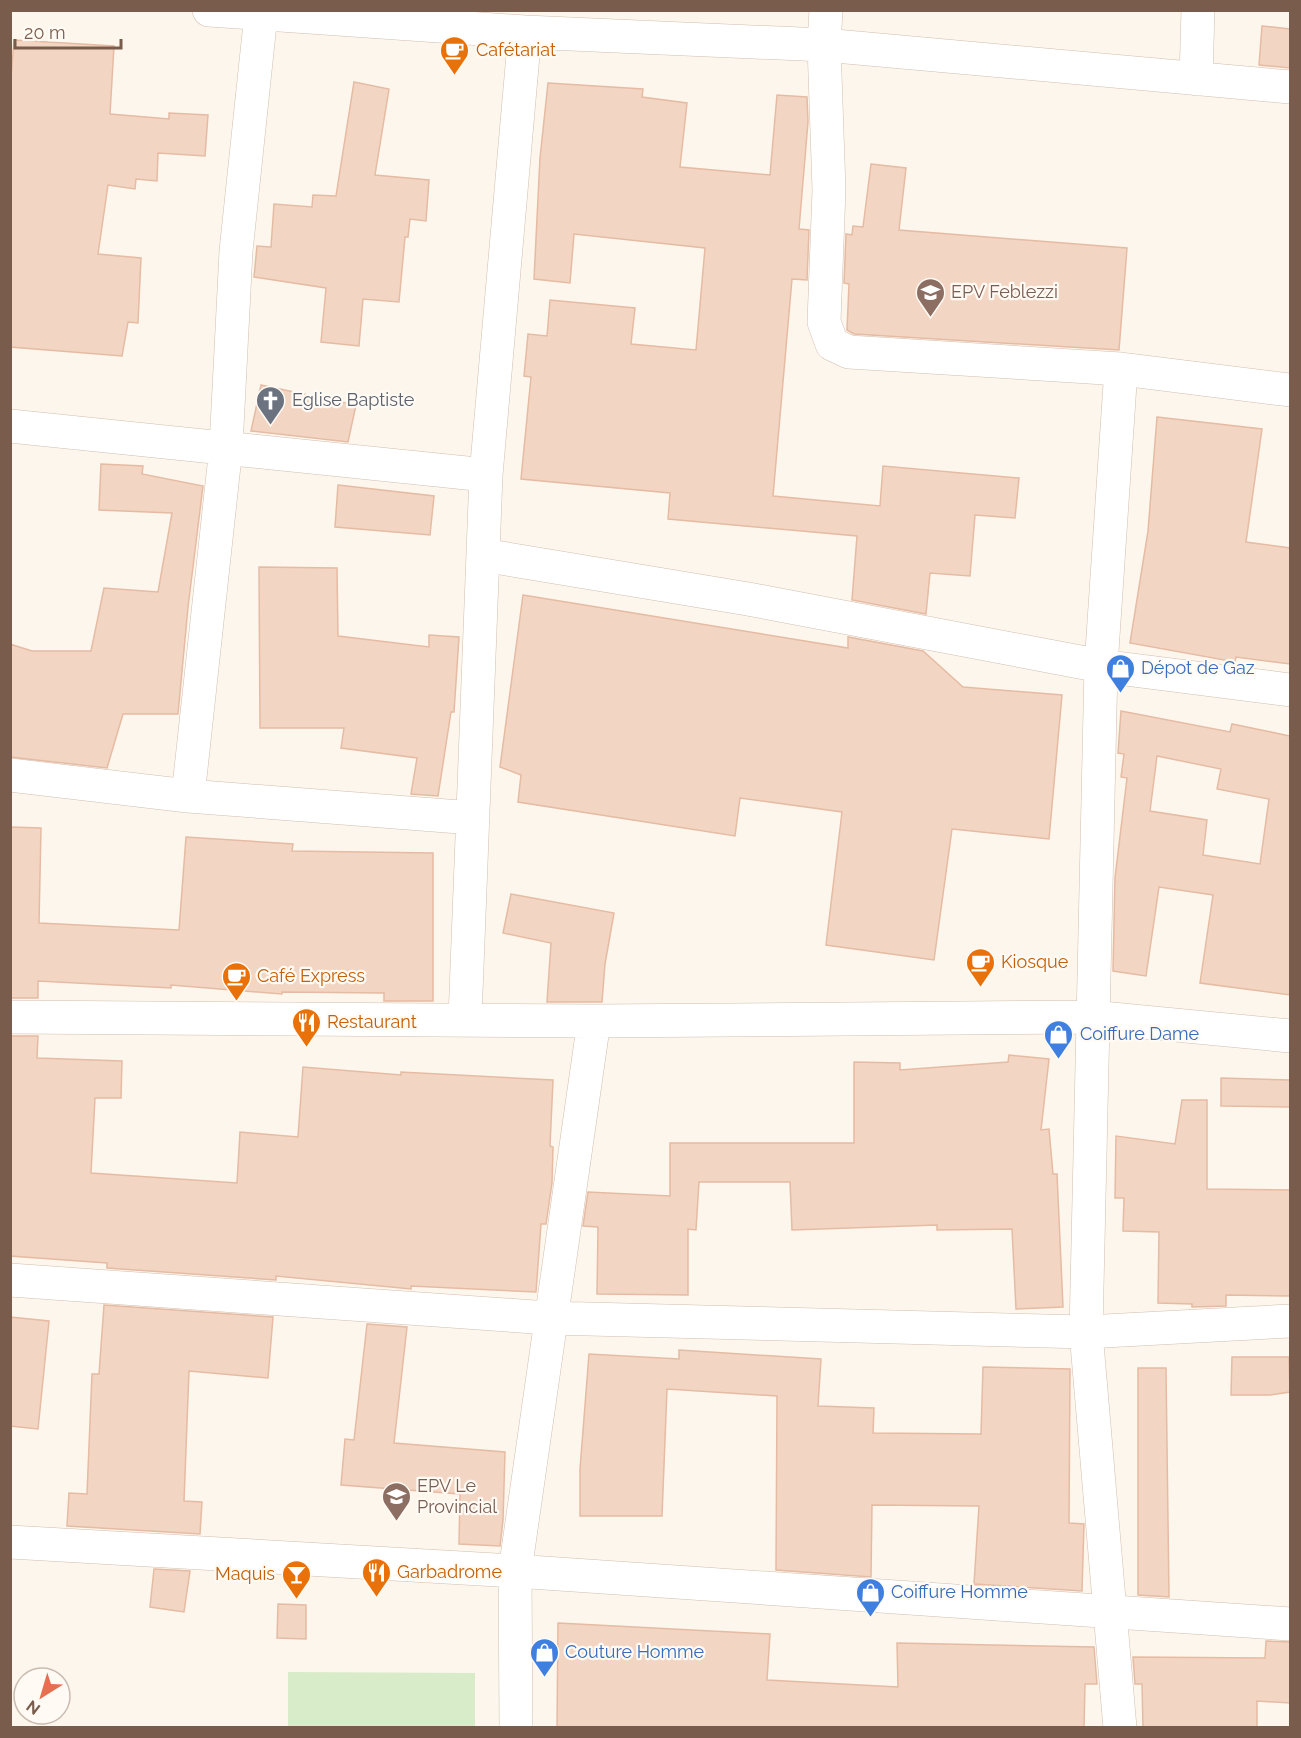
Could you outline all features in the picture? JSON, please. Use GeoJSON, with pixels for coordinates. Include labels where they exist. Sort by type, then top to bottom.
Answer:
{"type":"FeatureCollection","features":[{"type":"Feature","properties":{"kind":"street"},"geometry":{"type":"LineString","coordinates":[[209,10],[261,14],[364,16],[525,32],[610,22],[824,45],[1290,87]]}},
{"type":"Feature","properties":{"kind":"street"},"geometry":{"type":"LineString","coordinates":[[826,10],[824,45],[829,190],[824,322],[832,344],[849,352],[1121,369],[1290,390]]}},
{"type":"Feature","properties":{"kind":"street"},"geometry":{"type":"LineString","coordinates":[[1196,79],[1198,10]]}},
{"type":"Feature","properties":{"kind":"street"},"geometry":{"type":"LineString","coordinates":[[188,796],[226,447],[237,251],[261,14]]}},
{"type":"Feature","properties":{"kind":"street"},"geometry":{"type":"LineString","coordinates":[[465,1019],[486,475],[525,32]]}},
{"type":"Feature","properties":{"kind":"street"},"geometry":{"type":"LineString","coordinates":[[1120,1728],[1112,1613],[1086,1332],[1101,666],[1121,369]]}},
{"type":"Feature","properties":{"kind":"street"},"geometry":{"type":"LineString","coordinates":[[10,426],[486,475]]}},
{"type":"Feature","properties":{"kind":"street"},"geometry":{"type":"LineString","coordinates":[[483,555],[748,599],[1101,666],[1290,690]]}},
{"type":"Feature","properties":{"kind":"street"},"geometry":{"type":"LineString","coordinates":[[10,776],[188,796],[473,818]]}},
{"type":"Feature","properties":{"kind":"street"},"geometry":{"type":"LineString","coordinates":[[10,1017],[594,1021],[1092,1017],[1290,1036]]}},
{"type":"Feature","properties":{"kind":"street"},"geometry":{"type":"LineString","coordinates":[[516,1728],[515,1571],[549,1318],[594,1021]]}},
{"type":"Feature","properties":{"kind":"street"},"geometry":{"type":"LineString","coordinates":[[10,1280],[549,1318],[1086,1332],[1290,1320]]}},
{"type":"Feature","properties":{"kind":"street"},"geometry":{"type":"LineString","coordinates":[[10,1542],[515,1571],[1290,1624]]}},
{"type":"Feature","properties":{"kind":"green space"},"geometry":{"type":"Polygon","coordinates":[[[288,1672],[475,1673],[475,1727],[288,1727],[288,1672]]]}},
{"type":"Feature","properties":{"kind":"building"},"geometry":{"type":"Polygon","coordinates":[[[1262,26],[1290,29],[1290,68],[1259,65],[1262,26]]]}},
{"type":"Feature","properties":{"kind":"building"},"geometry":{"type":"Polygon","coordinates":[[[14,40],[114,46],[110,114],[169,119],[169,113],[208,115],[205,156],[158,153],[157,181],[136,179],[135,189],[108,185],[98,254],[141,258],[138,323],[128,322],[122,356],[10,347],[10,91],[14,40]]]}},
{"type":"Feature","properties":{"kind":"building"},"geometry":{"type":"Polygon","coordinates":[[[354,82],[389,89],[375,175],[429,180],[426,221],[410,219],[408,237],[405,237],[399,302],[363,299],[359,346],[321,342],[326,288],[254,277],[257,246],[271,247],[274,204],[312,207],[313,195],[336,196],[354,82]]]}},
{"type":"Feature","properties":{"kind":"building"},"geometry":{"type":"Polygon","coordinates":[[[548,83],[643,89],[642,97],[687,103],[680,167],[770,175],[777,95],[807,97],[808,122],[799,229],[809,230],[807,280],[792,279],[773,496],[880,506],[883,466],[1019,478],[1015,518],[975,515],[970,576],[930,573],[926,614],[852,600],[857,536],[668,519],[670,493],[521,479],[531,377],[524,376],[528,334],[547,336],[550,300],[635,308],[631,344],[696,350],[705,248],[574,234],[570,283],[534,279],[540,158],[548,83]]]}},
{"type":"Feature","properties":{"kind":"building"},"geometry":{"type":"Polygon","coordinates":[[[871,164],[906,168],[899,230],[1127,248],[1119,350],[854,334],[847,330],[849,284],[844,283],[846,234],[852,235],[853,226],[863,227],[871,164]]]}},
{"type":"Feature","properties":{"kind":"building"},"geometry":{"type":"Polygon","coordinates":[[[261,385],[356,405],[348,442],[251,431],[261,385]]]}},
{"type":"Feature","properties":{"kind":"building"},"geometry":{"type":"Polygon","coordinates":[[[1157,417],[1262,429],[1246,542],[1290,548],[1290,664],[1236,657],[1235,662],[1130,643],[1148,531],[1157,417]]]}},
{"type":"Feature","properties":{"kind":"building"},"geometry":{"type":"Polygon","coordinates":[[[101,464],[143,466],[142,474],[203,486],[178,714],[123,714],[107,768],[10,757],[10,644],[32,651],[91,651],[104,588],[158,592],[172,513],[99,510],[101,464]]]}},
{"type":"Feature","properties":{"kind":"building"},"geometry":{"type":"Polygon","coordinates":[[[338,485],[434,496],[430,535],[335,527],[338,485]]]}},
{"type":"Feature","properties":{"kind":"building"},"geometry":{"type":"Polygon","coordinates":[[[259,567],[337,568],[338,636],[429,647],[429,635],[459,637],[454,712],[451,712],[438,796],[411,794],[417,758],[341,748],[344,728],[260,728],[259,567]]]}},
{"type":"Feature","properties":{"kind":"building"},"geometry":{"type":"Polygon","coordinates":[[[523,595],[848,648],[848,637],[923,651],[963,687],[1062,695],[1049,839],[952,829],[934,960],[826,945],[842,812],[740,798],[735,836],[518,802],[521,775],[500,767],[523,595]]]}},
{"type":"Feature","properties":{"kind":"building"},"geometry":{"type":"Polygon","coordinates":[[[1121,711],[1230,732],[1232,724],[1290,736],[1290,995],[1200,983],[1213,895],[1159,887],[1146,976],[1113,971],[1115,878],[1127,778],[1121,777],[1124,754],[1118,753],[1121,711]],[[1157,756],[1150,811],[1207,820],[1203,855],[1260,864],[1269,799],[1217,789],[1221,769],[1157,756]]]}},
{"type":"Feature","properties":{"kind":"building"},"geometry":{"type":"Polygon","coordinates":[[[10,827],[41,828],[39,923],[179,930],[186,837],[293,844],[292,851],[433,853],[433,1001],[384,1001],[384,993],[282,992],[282,994],[171,985],[171,988],[38,981],[38,998],[10,998],[10,827]]]}},
{"type":"Feature","properties":{"kind":"building"},"geometry":{"type":"Polygon","coordinates":[[[511,894],[614,913],[605,964],[602,1002],[547,1002],[551,943],[503,933],[511,894]]]}},
{"type":"Feature","properties":{"kind":"building"},"geometry":{"type":"Polygon","coordinates":[[[10,1036],[38,1036],[37,1058],[122,1061],[121,1098],[95,1098],[91,1173],[237,1183],[240,1132],[298,1137],[303,1067],[401,1075],[401,1072],[553,1080],[550,1146],[553,1147],[552,1183],[546,1224],[541,1224],[536,1292],[411,1286],[411,1289],[276,1276],[276,1280],[107,1268],[107,1263],[10,1256],[10,1036]]]}},
{"type":"Feature","properties":{"kind":"building"},"geometry":{"type":"Polygon","coordinates":[[[1009,1055],[1049,1059],[1041,1130],[1049,1129],[1053,1174],[1057,1174],[1063,1307],[1016,1309],[1012,1229],[937,1230],[937,1225],[792,1230],[790,1182],[699,1182],[696,1230],[688,1229],[688,1295],[597,1294],[598,1227],[583,1226],[588,1192],[670,1196],[670,1143],[854,1143],[854,1062],[900,1063],[900,1070],[1008,1062],[1009,1055]]]}},
{"type":"Feature","properties":{"kind":"building"},"geometry":{"type":"Polygon","coordinates":[[[1221,1078],[1290,1080],[1290,1107],[1221,1106],[1221,1078]]]}},
{"type":"Feature","properties":{"kind":"building"},"geometry":{"type":"Polygon","coordinates":[[[1182,1100],[1207,1100],[1207,1189],[1290,1190],[1290,1296],[1226,1295],[1226,1306],[1192,1307],[1192,1304],[1158,1303],[1159,1232],[1123,1231],[1124,1198],[1115,1198],[1116,1136],[1175,1144],[1182,1100]]]}},
{"type":"Feature","properties":{"kind":"building"},"geometry":{"type":"Polygon","coordinates":[[[104,1305],[273,1317],[268,1378],[189,1371],[184,1501],[202,1502],[200,1534],[67,1526],[69,1493],[87,1494],[92,1374],[99,1374],[104,1305]]]}},
{"type":"Feature","properties":{"kind":"building"},"geometry":{"type":"Polygon","coordinates":[[[10,1317],[49,1321],[38,1429],[10,1426],[10,1317]]]}},
{"type":"Feature","properties":{"kind":"building"},"geometry":{"type":"Polygon","coordinates":[[[367,1324],[407,1327],[394,1443],[505,1452],[500,1546],[459,1544],[460,1494],[341,1485],[345,1439],[354,1440],[367,1324]]]}},
{"type":"Feature","properties":{"kind":"building"},"geometry":{"type":"Polygon","coordinates":[[[679,1350],[821,1359],[818,1406],[874,1408],[873,1433],[981,1434],[983,1367],[1070,1369],[1069,1523],[1084,1524],[1082,1591],[974,1584],[979,1506],[872,1505],[871,1577],[776,1570],[777,1396],[667,1389],[662,1516],[580,1516],[580,1469],[589,1354],[679,1359],[679,1350]]]}},
{"type":"Feature","properties":{"kind":"building"},"geometry":{"type":"Polygon","coordinates":[[[1232,1357],[1289,1357],[1290,1392],[1270,1395],[1231,1395],[1232,1357]]]}},
{"type":"Feature","properties":{"kind":"building"},"geometry":{"type":"Polygon","coordinates":[[[1138,1368],[1166,1368],[1169,1597],[1138,1595],[1138,1368]]]}},
{"type":"Feature","properties":{"kind":"building"},"geometry":{"type":"Polygon","coordinates":[[[154,1569],[190,1571],[184,1612],[150,1607],[154,1569]]]}},
{"type":"Feature","properties":{"kind":"building"},"geometry":{"type":"Polygon","coordinates":[[[278,1604],[306,1605],[306,1639],[277,1638],[278,1604]]]}},
{"type":"Feature","properties":{"kind":"building"},"geometry":{"type":"Polygon","coordinates":[[[558,1623],[770,1634],[767,1680],[898,1687],[897,1643],[1094,1647],[1097,1684],[1085,1684],[1084,1728],[557,1728],[558,1623]]]}},
{"type":"Feature","properties":{"kind":"building"},"geometry":{"type":"Polygon","coordinates":[[[1266,1641],[1290,1642],[1290,1703],[1257,1701],[1257,1728],[1143,1728],[1142,1684],[1135,1684],[1133,1657],[1265,1658],[1266,1641]]]}},
{"type":"Feature","properties":{"kind":"place","name":"Cafétariat"},"geometry":{"type":"Point","coordinates":[455,76]}},
{"type":"Feature","properties":{"kind":"place","name":"EPV Feblezzi"},"geometry":{"type":"Point","coordinates":[930,318]}},
{"type":"Feature","properties":{"kind":"place","name":"Eglise Baptiste"},"geometry":{"type":"Point","coordinates":[271,426]}},
{"type":"Feature","properties":{"kind":"place","name":"Dépot de Gaz"},"geometry":{"type":"Point","coordinates":[1120,694]}},
{"type":"Feature","properties":{"kind":"place","name":"Kiosque"},"geometry":{"type":"Point","coordinates":[980,988]}},
{"type":"Feature","properties":{"kind":"place","name":"Café Express"},"geometry":{"type":"Point","coordinates":[236,1002]}},
{"type":"Feature","properties":{"kind":"place","name":"Restaurant"},"geometry":{"type":"Point","coordinates":[306,1048]}},
{"type":"Feature","properties":{"kind":"place","name":"Coiffure Dame"},"geometry":{"type":"Point","coordinates":[1059,1060]}},
{"type":"Feature","properties":{"kind":"place","name":"EPV Le Provincial"},"geometry":{"type":"Point","coordinates":[396,1522]}},
{"type":"Feature","properties":{"kind":"place","name":"Garbadrome"},"geometry":{"type":"Point","coordinates":[376,1598]}},
{"type":"Feature","properties":{"kind":"place","name":"Maquis"},"geometry":{"type":"Point","coordinates":[296,1600]}},
{"type":"Feature","properties":{"kind":"place","name":"Coiffure Homme"},"geometry":{"type":"Point","coordinates":[870,1618]}},
{"type":"Feature","properties":{"kind":"place","name":"Couture Homme"},"geometry":{"type":"Point","coordinates":[544,1678]}}]}
